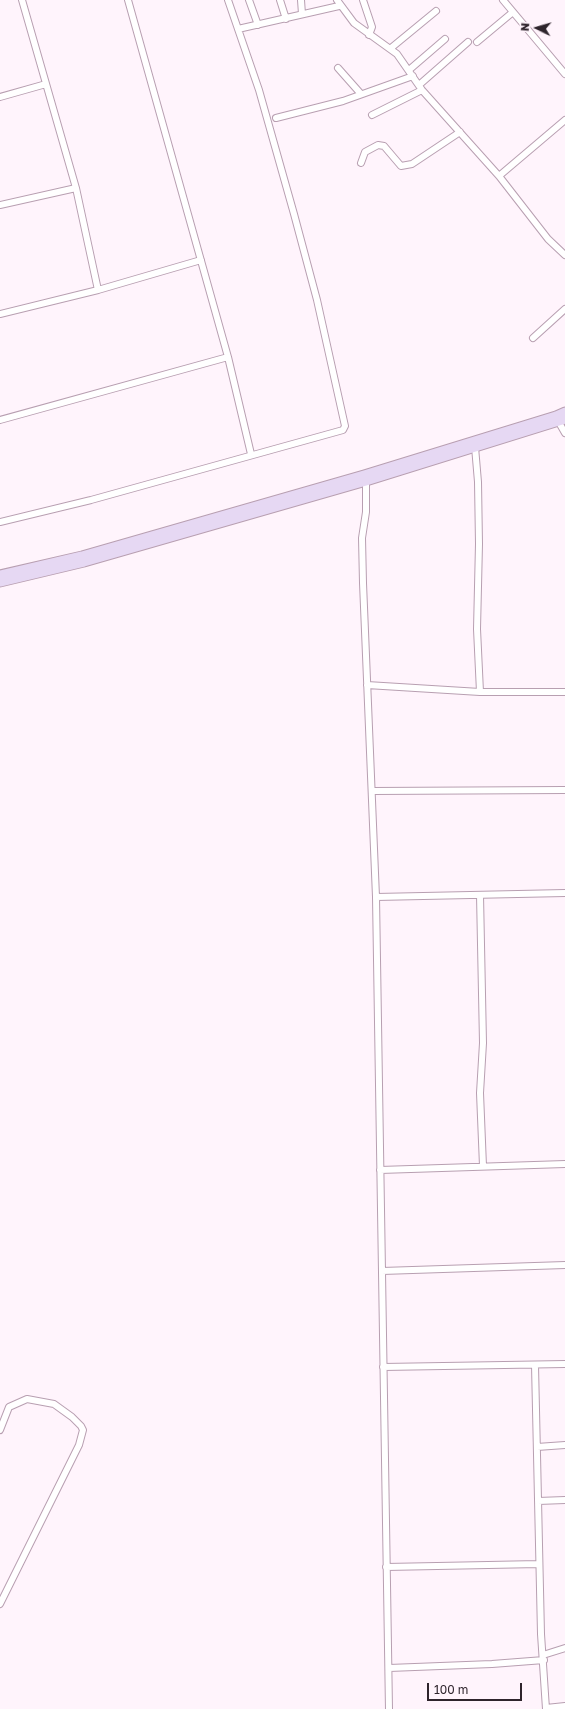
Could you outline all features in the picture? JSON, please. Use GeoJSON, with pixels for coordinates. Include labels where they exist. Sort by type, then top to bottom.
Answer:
{"type":"FeatureCollection","features":[{"type":"Feature","properties":{"kind":"main road"},"geometry":{"type":"LineString","coordinates":[[0,582],[84,562],[226,518],[475,447],[560,419],[565,412]]}},
{"type":"Feature","properties":{"kind":"main road"},"geometry":{"type":"LineString","coordinates":[[365,478],[560,419]]}},
{"type":"Feature","properties":{"kind":"main road"},"geometry":{"type":"LineString","coordinates":[[0,575],[82,556],[226,518]]}},
{"type":"Feature","properties":{"kind":"street"},"geometry":{"type":"LineString","coordinates":[[22,0],[76,188],[98,290]]}},
{"type":"Feature","properties":{"kind":"street"},"geometry":{"type":"LineString","coordinates":[[128,0],[228,357],[251,454]]}},
{"type":"Feature","properties":{"kind":"street"},"geometry":{"type":"LineString","coordinates":[[0,522],[91,500],[251,454],[343,430],[345,426],[317,300],[294,214],[259,90],[228,0]]}},
{"type":"Feature","properties":{"kind":"street"},"geometry":{"type":"LineString","coordinates":[[249,0],[258,25]]}},
{"type":"Feature","properties":{"kind":"street"},"geometry":{"type":"LineString","coordinates":[[280,0],[286,18]]}},
{"type":"Feature","properties":{"kind":"street"},"geometry":{"type":"LineString","coordinates":[[301,0],[302,14]]}},
{"type":"Feature","properties":{"kind":"street"},"geometry":{"type":"LineString","coordinates":[[363,0],[372,27],[369,35]]}},
{"type":"Feature","properties":{"kind":"street"},"geometry":{"type":"LineString","coordinates":[[503,0],[565,74]]}},
{"type":"Feature","properties":{"kind":"street"},"geometry":{"type":"LineString","coordinates":[[238,29],[302,14],[338,3],[354,23],[369,35],[391,48],[409,70],[420,87],[499,176],[548,239],[565,255]]}},
{"type":"Feature","properties":{"kind":"street"},"geometry":{"type":"LineString","coordinates":[[391,48],[436,11]]}},
{"type":"Feature","properties":{"kind":"street"},"geometry":{"type":"LineString","coordinates":[[477,42],[513,12]]}},
{"type":"Feature","properties":{"kind":"street"},"geometry":{"type":"LineString","coordinates":[[409,70],[445,39]]}},
{"type":"Feature","properties":{"kind":"street"},"geometry":{"type":"LineString","coordinates":[[372,115],[420,87],[468,42]]}},
{"type":"Feature","properties":{"kind":"street"},"geometry":{"type":"LineString","coordinates":[[338,68],[361,94]]}},
{"type":"Feature","properties":{"kind":"street"},"geometry":{"type":"LineString","coordinates":[[276,118],[343,101],[413,76]]}},
{"type":"Feature","properties":{"kind":"street"},"geometry":{"type":"LineString","coordinates":[[0,97],[46,84]]}},
{"type":"Feature","properties":{"kind":"street"},"geometry":{"type":"LineString","coordinates":[[499,176],[565,120]]}},
{"type":"Feature","properties":{"kind":"street"},"geometry":{"type":"LineString","coordinates":[[361,163],[365,152],[378,145],[382,145],[401,166],[412,164],[460,132]]}},
{"type":"Feature","properties":{"kind":"street"},"geometry":{"type":"LineString","coordinates":[[0,205],[76,188]]}},
{"type":"Feature","properties":{"kind":"street"},"geometry":{"type":"LineString","coordinates":[[0,314],[98,290],[201,260]]}},
{"type":"Feature","properties":{"kind":"street"},"geometry":{"type":"LineString","coordinates":[[532,338],[565,309]]}},
{"type":"Feature","properties":{"kind":"street"},"geometry":{"type":"LineString","coordinates":[[0,420],[228,357]]}},
{"type":"Feature","properties":{"kind":"street"},"geometry":{"type":"LineString","coordinates":[[560,419],[565,433]]}},
{"type":"Feature","properties":{"kind":"street"},"geometry":{"type":"LineString","coordinates":[[475,447],[480,544],[477,629],[480,692]]}},
{"type":"Feature","properties":{"kind":"street"},"geometry":{"type":"LineString","coordinates":[[365,478],[366,512],[362,545],[376,897],[389,1709]]}},
{"type":"Feature","properties":{"kind":"street"},"geometry":{"type":"LineString","coordinates":[[367,685],[480,692],[565,692]]}},
{"type":"Feature","properties":{"kind":"street"},"geometry":{"type":"LineString","coordinates":[[372,791],[565,790]]}},
{"type":"Feature","properties":{"kind":"street"},"geometry":{"type":"LineString","coordinates":[[376,897],[565,893]]}},
{"type":"Feature","properties":{"kind":"street"},"geometry":{"type":"LineString","coordinates":[[480,895],[483,1000],[480,1093],[483,1166]]}},
{"type":"Feature","properties":{"kind":"street"},"geometry":{"type":"LineString","coordinates":[[380,1170],[565,1164]]}},
{"type":"Feature","properties":{"kind":"street"},"geometry":{"type":"LineString","coordinates":[[382,1272],[565,1265]]}},
{"type":"Feature","properties":{"kind":"street"},"geometry":{"type":"LineString","coordinates":[[383,1367],[565,1364]]}},
{"type":"Feature","properties":{"kind":"street"},"geometry":{"type":"LineString","coordinates":[[535,1365],[539,1564],[546,1709],[565,1706]]}},
{"type":"Feature","properties":{"kind":"street"},"geometry":{"type":"LineString","coordinates":[[0,1430],[9,1407],[27,1399],[54,1404],[72,1417],[83,1430],[79,1445],[0,1604]]}},
{"type":"Feature","properties":{"kind":"street"},"geometry":{"type":"LineString","coordinates":[[537,1447],[565,1445]]}},
{"type":"Feature","properties":{"kind":"street"},"geometry":{"type":"LineString","coordinates":[[538,1501],[565,1500]]}},
{"type":"Feature","properties":{"kind":"street"},"geometry":{"type":"LineString","coordinates":[[386,1567],[539,1564]]}},
{"type":"Feature","properties":{"kind":"street"},"geometry":{"type":"LineString","coordinates":[[389,1668],[492,1664],[543,1657],[565,1648]]}}]}
